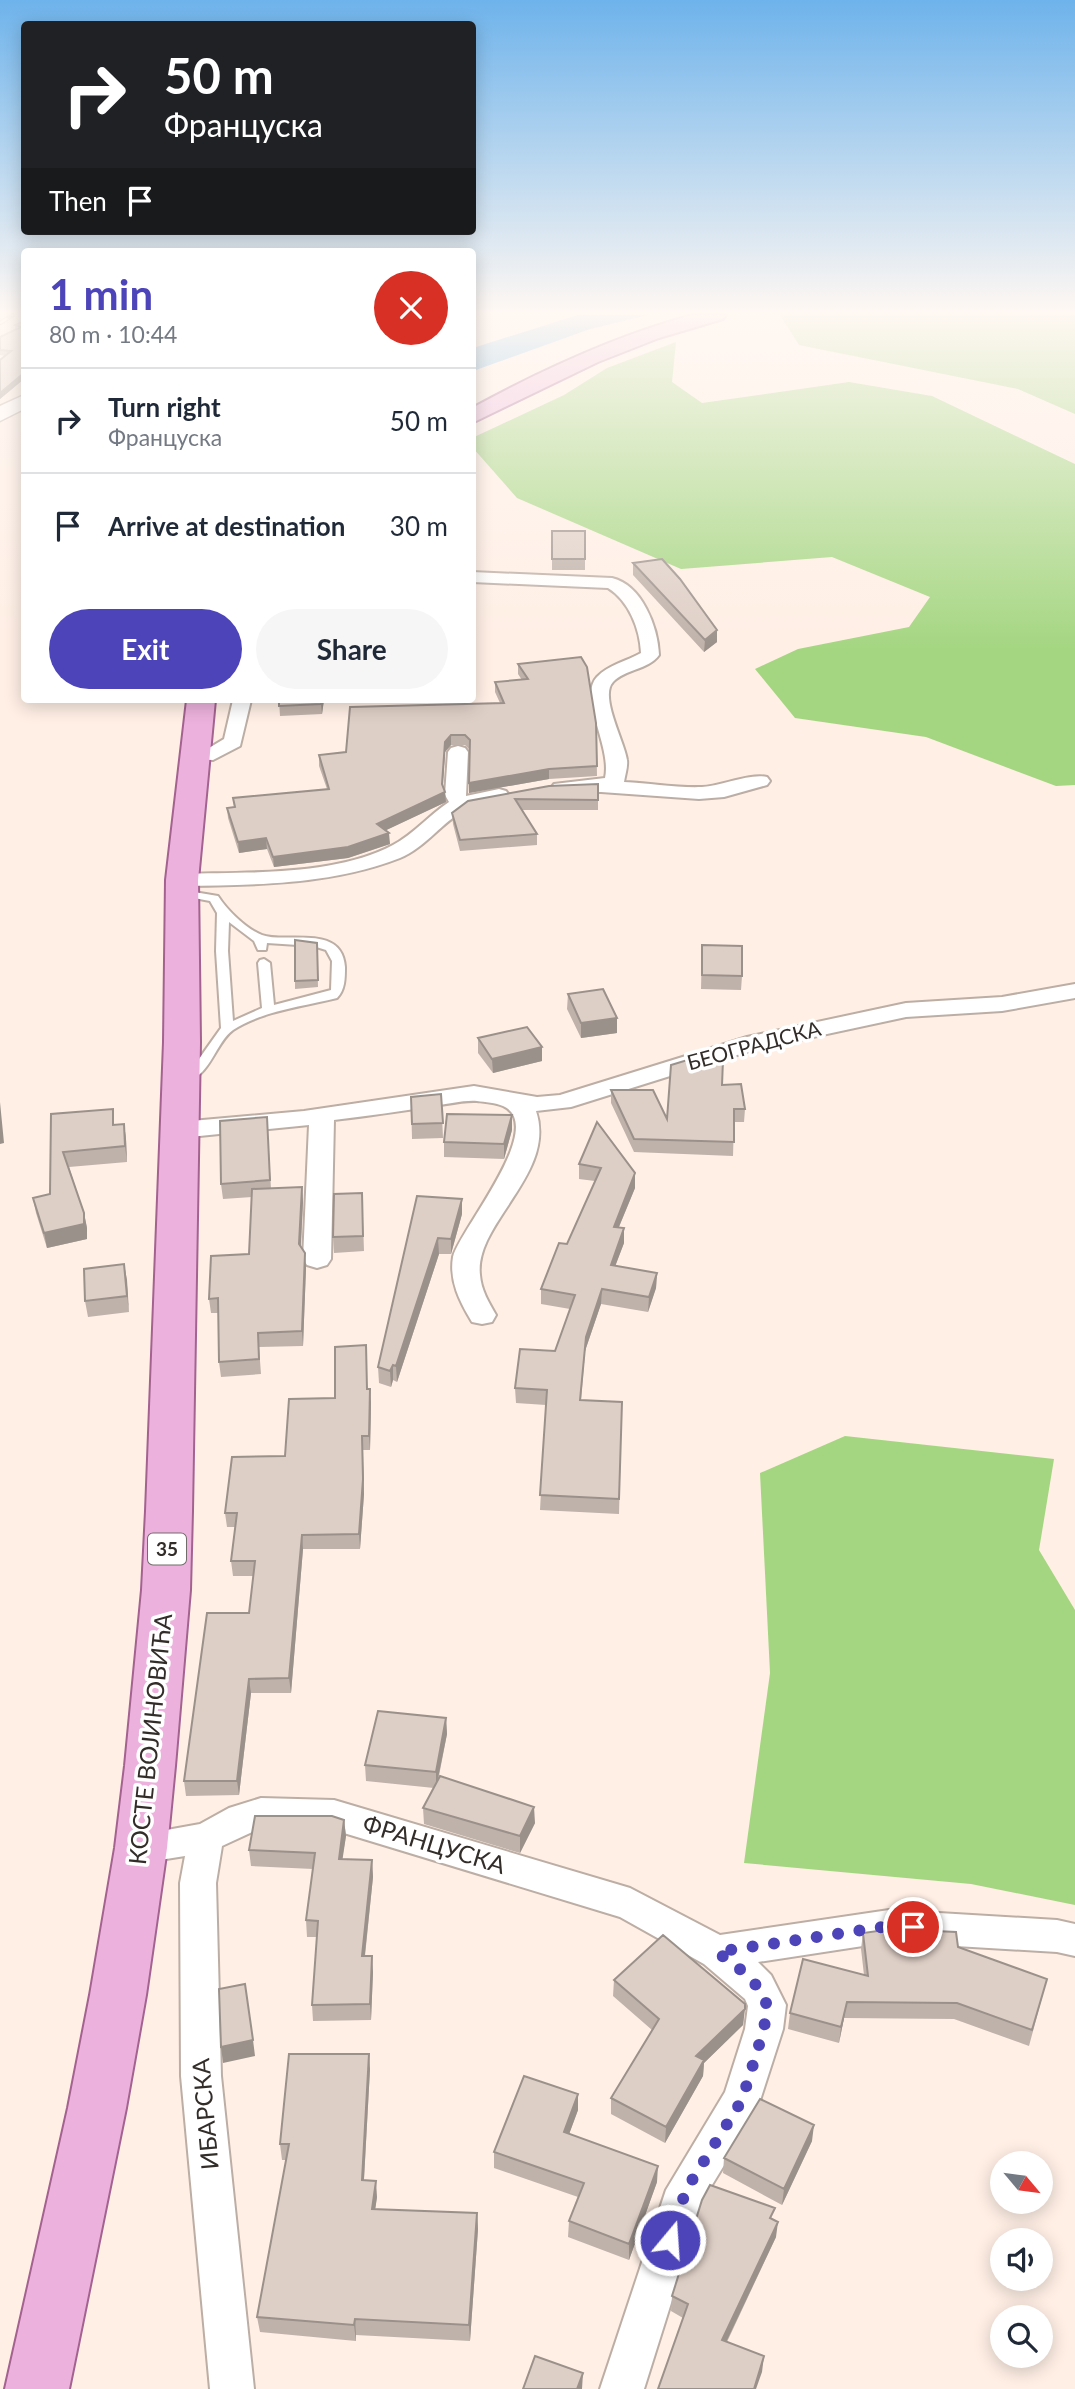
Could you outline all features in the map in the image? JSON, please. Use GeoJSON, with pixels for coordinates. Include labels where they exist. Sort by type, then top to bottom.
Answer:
{"type":"FeatureCollection","features":[{"type":"Feature","properties":{"kind":"main road","name":"КОСТЕ ВОЈИНОВИЋА"},"geometry":{"type":"LineString","coordinates":[[37,2389],[97,2108],[141,1848],[166,1590],[180,1130],[182,886],[201,703]]}},
{"type":"Feature","properties":{"kind":"street"},"geometry":{"type":"LineString","coordinates":[[476,577],[612,583],[627,591],[651,640],[650,654],[638,664],[609,676],[602,682],[602,711],[618,762],[614,782],[601,786]]}},
{"type":"Feature","properties":{"kind":"street"},"geometry":{"type":"LineString","coordinates":[[194,755],[214,754],[233,741],[241,703]]}},
{"type":"Feature","properties":{"kind":"street"},"geometry":{"type":"LineString","coordinates":[[458,752],[455,795],[460,804]]}},
{"type":"Feature","properties":{"kind":"street"},"geometry":{"type":"LineString","coordinates":[[182,886],[354,867],[396,852],[426,833],[460,804],[529,791],[601,786],[699,793],[724,791],[760,781]]}},
{"type":"Feature","properties":{"kind":"street","name":"БЕОГРАДСКА"},"geometry":{"type":"LineString","coordinates":[[180,1130],[313,1116],[474,1094],[537,1104],[562,1102],[747,1044],[906,1010],[1002,1004],[1075,991]]}},
{"type":"Feature","properties":{"kind":"street"},"geometry":{"type":"LineString","coordinates":[[482,1315],[466,1281],[465,1262],[469,1248],[522,1157],[527,1131],[526,1115],[521,1107],[508,1098]]}},
{"type":"Feature","properties":{"kind":"street"},"geometry":{"type":"LineString","coordinates":[[313,1116],[322,1121],[317,1259]]}},
{"type":"Feature","properties":{"kind":"street","name":"ФРАНЦУСКА"},"geometry":{"type":"LineString","coordinates":[[141,1848],[206,1838],[242,1818],[261,1813],[334,1815],[630,1905],[717,1952],[758,1987],[767,2005],[764,2029],[742,2100],[686,2190],[622,2389]]}},
{"type":"Feature","properties":{"kind":"street","name":"ИБАРСКА"},"geometry":{"type":"LineString","coordinates":[[206,1838],[198,1883],[201,2076],[232,2389]]}},
{"type":"Feature","properties":{"kind":"street"},"geometry":{"type":"LineString","coordinates":[[717,1952],[889,1926],[1057,1936],[1075,1940]]}},
{"type":"Feature","properties":{"kind":"lane"},"geometry":{"type":"LineString","coordinates":[[181,1080],[191,1077],[197,1071],[227,1028],[268,1010],[333,995],[338,991],[338,962],[335,950],[326,944],[261,943],[223,913],[214,898],[182,886]]}},
{"type":"Feature","properties":{"kind":"lane"},"geometry":{"type":"LineString","coordinates":[[223,913],[222,951],[227,1028]]}},
{"type":"Feature","properties":{"kind":"lane"},"geometry":{"type":"LineString","coordinates":[[264,963],[268,1010]]}},
{"type":"Feature","properties":{"kind":"green space"},"geometry":{"type":"Polygon","coordinates":[[[497,426],[996,426],[1075,464],[1075,785],[1056,786],[926,737],[795,718],[755,669],[798,649],[909,627],[930,597],[832,557],[681,569],[517,498],[476,451],[476,436],[497,426]]]}},
{"type":"Feature","properties":{"kind":"green space"},"geometry":{"type":"Polygon","coordinates":[[[845,1436],[1054,1459],[1039,1550],[1075,1610],[1075,1905],[971,1884],[744,1863],[770,1673],[760,1473],[845,1436]]]}},
{"type":"Feature","properties":{"kind":"building"},"geometry":{"type":"Polygon","coordinates":[[[552,531],[585,531],[585,559],[552,559],[552,531]]]}},
{"type":"Feature","properties":{"kind":"building"},"geometry":{"type":"Polygon","coordinates":[[[662,559],[717,630],[705,640],[633,563],[662,559]]]}},
{"type":"Feature","properties":{"kind":"building"},"geometry":{"type":"Polygon","coordinates":[[[581,657],[587,667],[596,723],[597,766],[549,769],[469,783],[470,740],[465,735],[451,735],[445,742],[442,784],[445,792],[377,824],[389,833],[348,847],[273,857],[266,838],[238,842],[227,808],[235,807],[233,798],[329,789],[319,755],[346,752],[350,707],[504,703],[495,682],[528,679],[518,664],[581,657]]]}},
{"type":"Feature","properties":{"kind":"building"},"geometry":{"type":"Polygon","coordinates":[[[279,703],[321,703],[321,704],[279,706],[279,703]]]}},
{"type":"Feature","properties":{"kind":"building"},"geometry":{"type":"Polygon","coordinates":[[[598,784],[598,800],[515,799],[537,834],[460,840],[452,813],[468,801],[549,786],[598,784]]]}},
{"type":"Feature","properties":{"kind":"building"},"geometry":{"type":"Polygon","coordinates":[[[295,940],[317,943],[318,980],[295,981],[295,940]]]}},
{"type":"Feature","properties":{"kind":"building"},"geometry":{"type":"Polygon","coordinates":[[[702,945],[742,946],[742,976],[702,975],[702,945]]]}},
{"type":"Feature","properties":{"kind":"building"},"geometry":{"type":"Polygon","coordinates":[[[603,989],[617,1018],[581,1023],[568,994],[603,989]]]}},
{"type":"Feature","properties":{"kind":"building"},"geometry":{"type":"Polygon","coordinates":[[[527,1027],[542,1047],[492,1059],[478,1038],[527,1027]]]}},
{"type":"Feature","properties":{"kind":"building"},"geometry":{"type":"Polygon","coordinates":[[[694,1058],[723,1060],[722,1085],[741,1084],[745,1109],[734,1109],[734,1142],[634,1139],[611,1090],[653,1090],[667,1119],[671,1065],[694,1058]]]}},
{"type":"Feature","properties":{"kind":"building"},"geometry":{"type":"Polygon","coordinates":[[[441,1094],[443,1123],[412,1124],[411,1097],[441,1094]]]}},
{"type":"Feature","properties":{"kind":"building"},"geometry":{"type":"Polygon","coordinates":[[[113,1109],[113,1125],[124,1124],[125,1146],[63,1152],[84,1213],[84,1224],[44,1233],[33,1198],[50,1194],[51,1114],[113,1109]]]}},
{"type":"Feature","properties":{"kind":"building"},"geometry":{"type":"Polygon","coordinates":[[[447,1114],[512,1115],[504,1144],[444,1142],[447,1114]]]}},
{"type":"Feature","properties":{"kind":"building"},"geometry":{"type":"Polygon","coordinates":[[[267,1117],[270,1180],[221,1184],[220,1121],[267,1117]]]}},
{"type":"Feature","properties":{"kind":"building"},"geometry":{"type":"Polygon","coordinates":[[[597,1122],[635,1173],[614,1227],[624,1228],[611,1265],[657,1273],[649,1297],[602,1289],[586,1337],[580,1400],[622,1402],[619,1499],[540,1495],[547,1390],[515,1388],[520,1349],[555,1351],[575,1295],[541,1289],[559,1243],[567,1244],[601,1168],[579,1164],[597,1122]]]}},
{"type":"Feature","properties":{"kind":"building"},"geometry":{"type":"Polygon","coordinates":[[[302,1187],[299,1244],[305,1253],[302,1331],[258,1333],[259,1359],[219,1362],[218,1298],[209,1299],[211,1256],[249,1254],[252,1189],[302,1187]]]}},
{"type":"Feature","properties":{"kind":"building"},"geometry":{"type":"Polygon","coordinates":[[[362,1193],[363,1236],[333,1237],[334,1194],[362,1193]]]}},
{"type":"Feature","properties":{"kind":"building"},"geometry":{"type":"Polygon","coordinates":[[[417,1196],[462,1199],[451,1239],[438,1238],[396,1366],[393,1365],[390,1371],[378,1367],[417,1196]]]}},
{"type":"Feature","properties":{"kind":"building"},"geometry":{"type":"Polygon","coordinates":[[[124,1264],[127,1296],[85,1301],[84,1269],[124,1264]]]}},
{"type":"Feature","properties":{"kind":"building"},"geometry":{"type":"Polygon","coordinates":[[[366,1345],[367,1389],[370,1389],[369,1436],[362,1436],[363,1479],[359,1534],[302,1535],[289,1678],[249,1679],[237,1781],[184,1781],[207,1613],[249,1613],[255,1561],[231,1561],[237,1513],[225,1513],[232,1457],[285,1456],[289,1399],[335,1398],[335,1347],[366,1345]]]}},
{"type":"Feature","properties":{"kind":"building"},"geometry":{"type":"Polygon","coordinates":[[[378,1711],[446,1718],[436,1772],[365,1765],[378,1711]]]}},
{"type":"Feature","properties":{"kind":"building"},"geometry":{"type":"Polygon","coordinates":[[[440,1776],[534,1807],[520,1836],[423,1808],[440,1776]]]}},
{"type":"Feature","properties":{"kind":"building"},"geometry":{"type":"Polygon","coordinates":[[[255,1816],[332,1816],[344,1820],[339,1859],[372,1860],[362,1956],[372,1956],[370,2004],[312,2005],[318,1921],[306,1920],[315,1853],[249,1850],[255,1816]]]}},
{"type":"Feature","properties":{"kind":"building"},"geometry":{"type":"Polygon","coordinates":[[[892,1929],[956,1932],[958,1947],[1047,1979],[1032,2030],[957,2003],[847,2002],[841,2027],[790,2013],[803,1959],[868,1976],[863,1933],[892,1929]]]}},
{"type":"Feature","properties":{"kind":"building"},"geometry":{"type":"Polygon","coordinates":[[[663,1935],[745,2004],[745,2009],[696,2056],[704,2060],[666,2127],[611,2098],[659,2019],[614,1980],[663,1935]]]}},
{"type":"Feature","properties":{"kind":"building"},"geometry":{"type":"Polygon","coordinates":[[[245,1984],[253,2040],[221,2047],[219,1989],[245,1984]]]}},
{"type":"Feature","properties":{"kind":"building"},"geometry":{"type":"Polygon","coordinates":[[[289,2054],[369,2054],[362,2180],[376,2181],[372,2209],[477,2213],[469,2325],[355,2319],[354,2325],[257,2317],[289,2144],[280,2144],[289,2054]]]}},
{"type":"Feature","properties":{"kind":"building"},"geometry":{"type":"Polygon","coordinates":[[[524,2076],[578,2094],[564,2132],[658,2166],[629,2244],[569,2221],[584,2183],[494,2152],[524,2076]]]}},
{"type":"Feature","properties":{"kind":"building"},"geometry":{"type":"Polygon","coordinates":[[[760,2099],[814,2125],[784,2189],[724,2158],[760,2099]]]}},
{"type":"Feature","properties":{"kind":"building"},"geometry":{"type":"Polygon","coordinates":[[[710,2185],[775,2208],[770,2218],[778,2222],[722,2340],[764,2356],[754,2389],[658,2389],[688,2304],[672,2296],[702,2200],[710,2185]]]}},
{"type":"Feature","properties":{"kind":"building"},"geometry":{"type":"Polygon","coordinates":[[[535,2356],[583,2373],[577,2389],[523,2389],[535,2356]]]}},
{"type":"Feature","properties":{"kind":"route"},"geometry":{"type":"LineString","coordinates":[[670,2240],[686,2190],[742,2100],[764,2029],[767,2005],[758,1987],[717,1952],[889,1926],[913,1927]]}}]}
